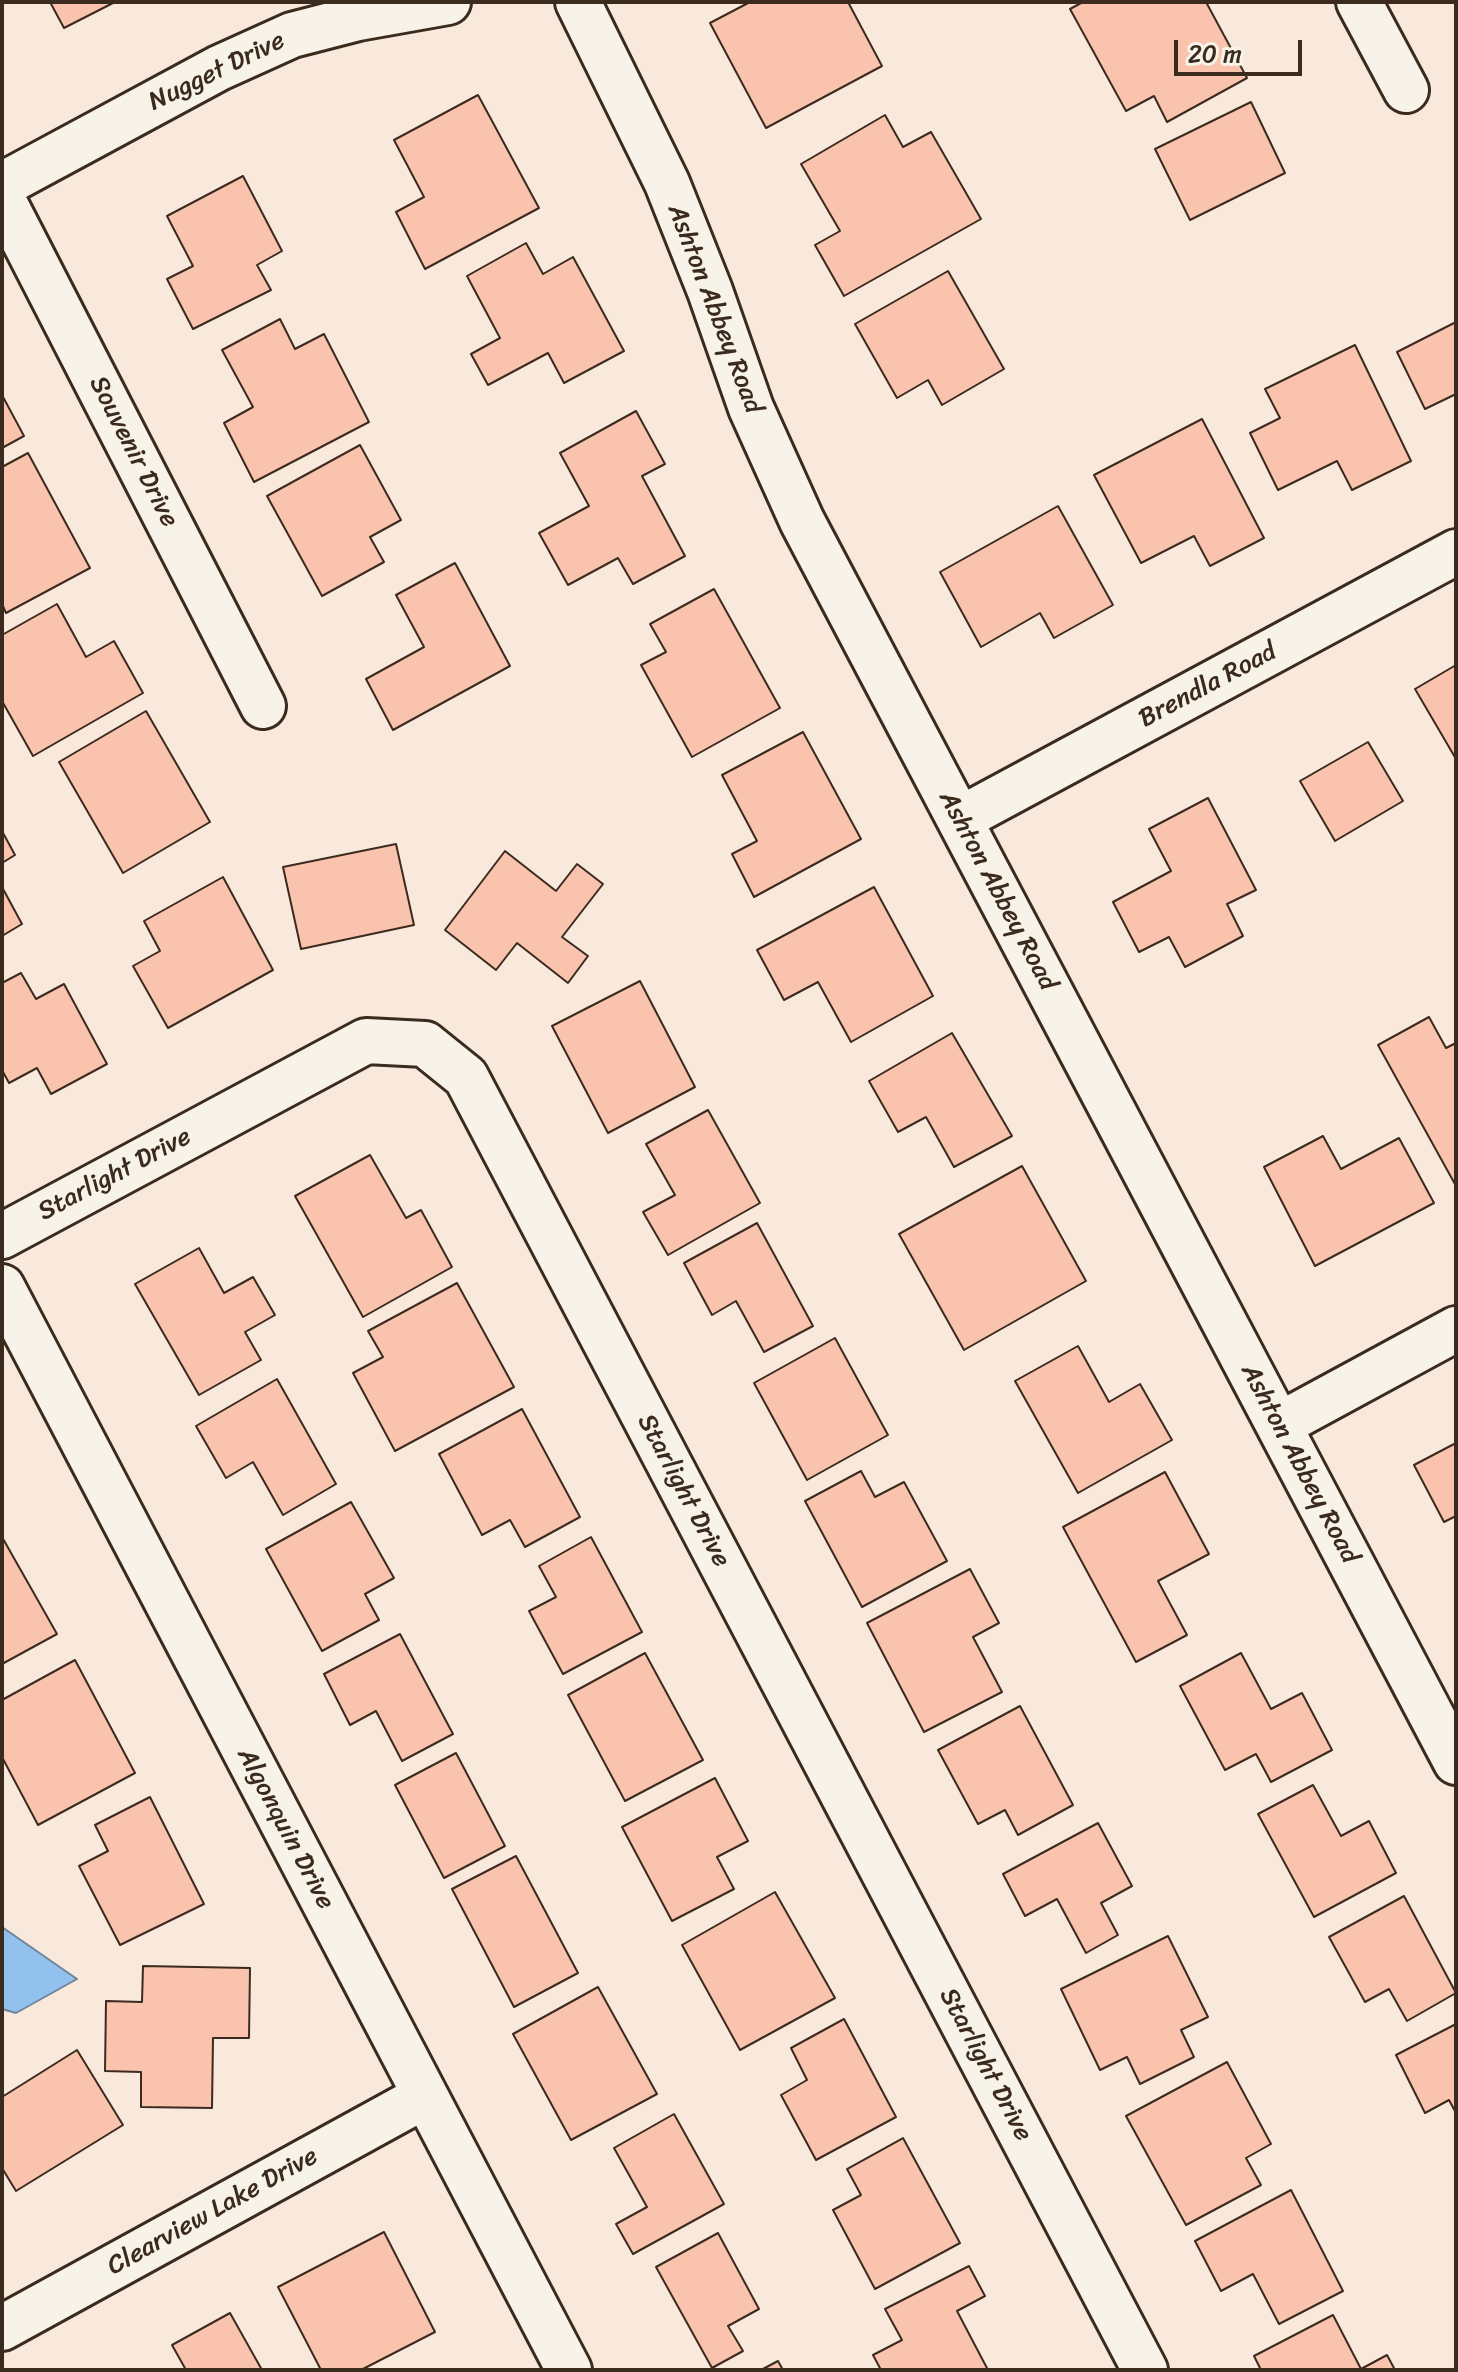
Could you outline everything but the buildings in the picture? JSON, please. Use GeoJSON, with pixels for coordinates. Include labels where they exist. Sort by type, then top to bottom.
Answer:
{"type":"FeatureCollection","features":[{"type":"Feature","properties":{"kind":"street","name":"Nugget Drive"},"geometry":{"type":"LineString","coordinates":[[2,185],[219,68],[283,18],[358,18],[448,2]]}},
{"type":"Feature","properties":{"kind":"street","name":"Ashton Abbey Road"},"geometry":{"type":"LineString","coordinates":[[578,2],[667,183],[710,291],[751,408],[802,521],[1456,1762]]}},
{"type":"Feature","properties":{"kind":"street"},"geometry":{"type":"LineString","coordinates":[[1359,2],[1406,90]]}},
{"type":"Feature","properties":{"kind":"street","name":"Souvenir Drive"},"geometry":{"type":"LineString","coordinates":[[2,198],[263,706]]}},
{"type":"Feature","properties":{"kind":"street","name":"Brendla Road"},"geometry":{"type":"LineString","coordinates":[[960,819],[1456,552]]}},
{"type":"Feature","properties":{"kind":"street","name":"Starlight Drive"},"geometry":{"type":"LineString","coordinates":[[2,1236],[366,1041],[425,1044],[466,1077],[1145,2370]]}},
{"type":"Feature","properties":{"kind":"street","name":"Algonquin Drive"},"geometry":{"type":"LineString","coordinates":[[2,1287],[569,2370]]}},
{"type":"Feature","properties":{"kind":"street"},"geometry":{"type":"LineString","coordinates":[[1279,1425],[1456,1329]]}},
{"type":"Feature","properties":{"kind":"street","name":"Clearview Lake Drive"},"geometry":{"type":"LineString","coordinates":[[2,2328],[425,2096]]}},
{"type":"Feature","properties":{"kind":"water"},"geometry":{"type":"Polygon","coordinates":[[[2,1927],[77,1979],[16,2013],[2,2009],[2,1927]]]}}]}
